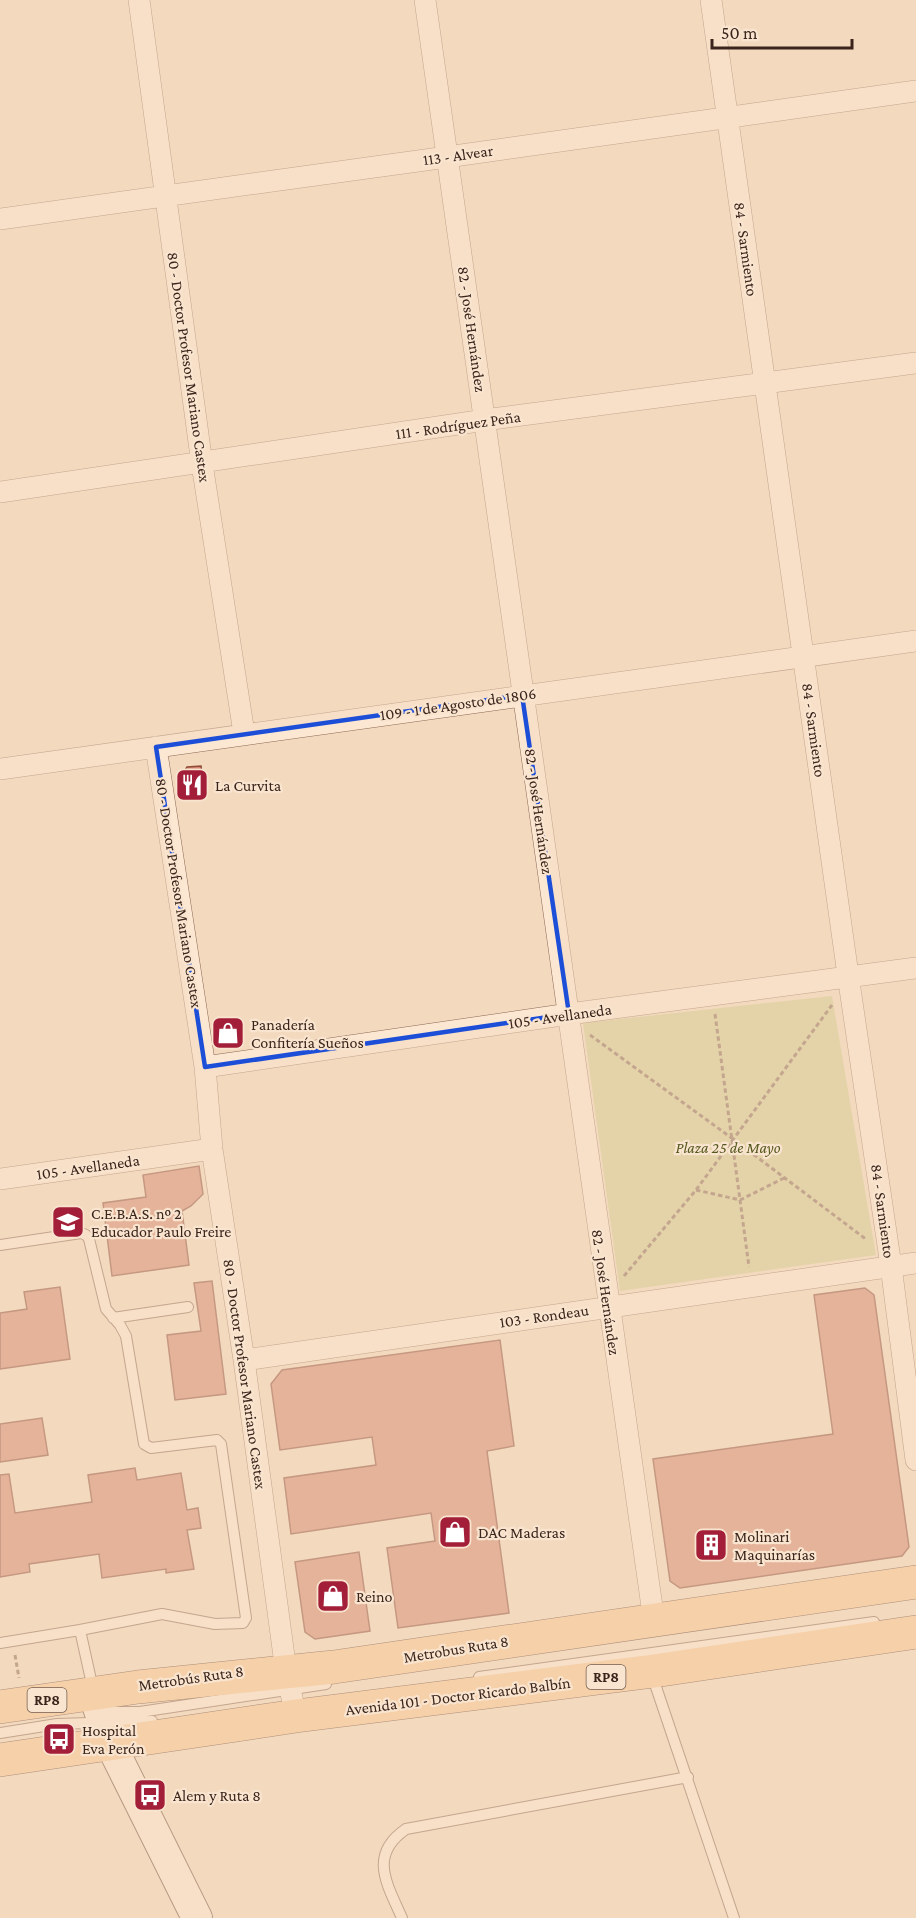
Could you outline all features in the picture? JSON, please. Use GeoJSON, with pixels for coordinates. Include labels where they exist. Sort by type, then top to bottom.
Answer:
{"type":"FeatureCollection","features":[{"type":"Feature","properties":{"kind":"main road","name":"Avenida 101 - Doctor Ricardo Balbín"},"geometry":{"type":"LineString","coordinates":[[0,1760],[99,1715],[291,1698],[334,1667],[916,1582]]}},
{"type":"Feature","properties":{"kind":"main road","name":"Avenida 101 - Doctor Ricardo Balbín"},"geometry":{"type":"LineString","coordinates":[[29,1710],[99,1715],[654,1671],[916,1632]]}},
{"type":"Feature","properties":{"kind":"street","name":"80 - Doctor Profesor Mariano Castex"},"geometry":{"type":"LineString","coordinates":[[139,0],[202,464],[244,733]]}},
{"type":"Feature","properties":{"kind":"street","name":"82 - José Hernández"},"geometry":{"type":"LineString","coordinates":[[425,0],[569,1017],[607,1302],[654,1621]]}},
{"type":"Feature","properties":{"kind":"street","name":"84 - Sarmiento"},"geometry":{"type":"LineString","coordinates":[[711,0],[916,1460]]}},
{"type":"Feature","properties":{"kind":"street","name":"113 - Alvear"},"geometry":{"type":"LineString","coordinates":[[0,219],[165,194],[916,91]]}},
{"type":"Feature","properties":{"kind":"street","name":"111 - Rodríguez Peña"},"geometry":{"type":"LineString","coordinates":[[0,492],[202,464],[485,420],[916,363]]}},
{"type":"Feature","properties":{"kind":"street","name":"109 - 1 de Agosto de 1806"},"geometry":{"type":"LineString","coordinates":[[0,769],[244,733],[916,641]]}},
{"type":"Feature","properties":{"kind":"street","name":"80 - Doctor Profesor Mariano Castex"},"geometry":{"type":"LineString","coordinates":[[156,747],[205,1067],[212,1149],[291,1698]]}},
{"type":"Feature","properties":{"kind":"street","name":"105 - Avellaneda"},"geometry":{"type":"LineString","coordinates":[[205,1067],[916,968]]}},
{"type":"Feature","properties":{"kind":"street","name":"105 - Avellaneda"},"geometry":{"type":"LineString","coordinates":[[1,1175],[212,1149]]}},
{"type":"Feature","properties":{"kind":"street","name":"103 - Rondeau"},"geometry":{"type":"LineString","coordinates":[[244,1360],[607,1302],[751,1286],[890,1262],[916,1263]]}},
{"type":"Feature","properties":{"kind":"street"},"geometry":{"type":"LineString","coordinates":[[99,1715],[197,1918]]}},
{"type":"Feature","properties":{"kind":"lane"},"geometry":{"type":"LineString","coordinates":[[0,1245],[81,1233],[89,1239],[106,1309],[126,1336],[144,1444],[151,1448],[217,1440],[221,1444],[246,1618],[243,1623],[215,1624],[162,1614],[6,1642]]}},
{"type":"Feature","properties":{"kind":"lane"},"geometry":{"type":"LineString","coordinates":[[113,1318],[188,1307]]}},
{"type":"Feature","properties":{"kind":"lane"},"geometry":{"type":"LineString","coordinates":[[886,1598],[916,1593]]}},
{"type":"Feature","properties":{"kind":"lane","name":"Metrobus Ruta 8"},"geometry":{"type":"LineString","coordinates":[[467,1678],[880,1621]]}},
{"type":"Feature","properties":{"kind":"lane"},"geometry":{"type":"LineString","coordinates":[[80,1630],[99,1715]]}},
{"type":"Feature","properties":{"kind":"lane"},"geometry":{"type":"LineString","coordinates":[[654,1671],[656,1687],[734,1918]]}},
{"type":"Feature","properties":{"kind":"lane"},"geometry":{"type":"LineString","coordinates":[[291,1698],[342,1681]]}},
{"type":"Feature","properties":{"kind":"lane","name":"Metrobús Ruta 8"},"geometry":{"type":"LineString","coordinates":[[179,1694],[249,1684],[291,1698]]}},
{"type":"Feature","properties":{"kind":"lane","name":"Metrobús Ruta 8"},"geometry":{"type":"LineString","coordinates":[[99,1715],[132,1701]]}},
{"type":"Feature","properties":{"kind":"lane"},"geometry":{"type":"LineString","coordinates":[[0,1733],[99,1715],[142,1723],[165,1720]]}},
{"type":"Feature","properties":{"kind":"lane"},"geometry":{"type":"LineString","coordinates":[[402,1918],[386,1882],[384,1864],[386,1849],[393,1838],[406,1829],[688,1777]]}},
{"type":"Feature","properties":{"kind":"path"},"geometry":{"type":"LineString","coordinates":[[607,1302],[696,1190],[849,979]]}},
{"type":"Feature","properties":{"kind":"path"},"geometry":{"type":"LineString","coordinates":[[712,995],[751,1286]]}},
{"type":"Feature","properties":{"kind":"path"},"geometry":{"type":"LineString","coordinates":[[569,1017],[733,1139],[890,1262]]}},
{"type":"Feature","properties":{"kind":"path"},"geometry":{"type":"LineString","coordinates":[[696,1190],[740,1200],[784,1178]]}},
{"type":"Feature","properties":{"kind":"path"},"geometry":{"type":"LineString","coordinates":[[6,1642],[29,1710]]}},
{"type":"Feature","properties":{"kind":"highlighted area"},"geometry":{"type":"Polygon","coordinates":[[[522,695],[569,1014],[205,1067],[156,747],[522,695]]]}},
{"type":"Feature","properties":{"kind":"green space","name":"Plaza 25 de Mayo"},"geometry":{"type":"Polygon","coordinates":[[[832,996],[876,1255],[620,1291],[583,1023],[832,996]]]}},
{"type":"Feature","properties":{"kind":"building","name":"La Curvita"},"geometry":{"type":"Polygon","coordinates":[[[201,766],[204,792],[182,795],[180,778],[187,767],[201,766]]]}},
{"type":"Feature","properties":{"kind":"building","name":"Panadería Confitería Sueños"},"geometry":{"type":"Polygon","coordinates":[[[237,1022],[240,1041],[218,1044],[216,1024],[237,1022]]]}},
{"type":"Feature","properties":{"kind":"building"},"geometry":{"type":"Polygon","coordinates":[[[199,1166],[203,1194],[182,1211],[189,1265],[112,1276],[103,1203],[146,1197],[143,1175],[199,1166]]]}},
{"type":"Feature","properties":{"kind":"building"},"geometry":{"type":"Polygon","coordinates":[[[212,1281],[226,1394],[175,1400],[167,1335],[201,1331],[194,1283],[212,1281]]]}},
{"type":"Feature","properties":{"kind":"building"},"geometry":{"type":"Polygon","coordinates":[[[60,1287],[70,1359],[0,1369],[0,1313],[27,1309],[24,1292],[60,1287]]]}},
{"type":"Feature","properties":{"kind":"building"},"geometry":{"type":"Polygon","coordinates":[[[865,1288],[874,1295],[909,1547],[902,1556],[680,1588],[670,1581],[653,1459],[833,1434],[814,1295],[865,1288]]]}},
{"type":"Feature","properties":{"kind":"building"},"geometry":{"type":"Polygon","coordinates":[[[500,1340],[514,1446],[487,1451],[509,1613],[398,1628],[387,1548],[435,1541],[431,1513],[291,1534],[284,1478],[376,1465],[372,1437],[280,1450],[271,1384],[282,1370],[500,1340]]]}},
{"type":"Feature","properties":{"kind":"building"},"geometry":{"type":"Polygon","coordinates":[[[42,1418],[48,1455],[0,1462],[0,1424],[42,1418]]]}},
{"type":"Feature","properties":{"kind":"building"},"geometry":{"type":"Polygon","coordinates":[[[135,1468],[137,1480],[181,1473],[187,1510],[198,1508],[201,1528],[187,1530],[194,1569],[166,1573],[166,1569],[102,1578],[99,1554],[29,1564],[30,1572],[0,1577],[0,1475],[9,1474],[15,1513],[92,1502],[88,1475],[135,1468]]]}},
{"type":"Feature","properties":{"kind":"building","name":"Reino"},"geometry":{"type":"Polygon","coordinates":[[[359,1552],[370,1631],[315,1639],[305,1632],[295,1562],[359,1552]]]}},
{"type":"Feature","properties":{"kind":"place","name":"La Curvita"},"geometry":{"type":"Point","coordinates":[192,785]}},
{"type":"Feature","properties":{"kind":"place","name":"Panadería Confitería Sueños"},"geometry":{"type":"Point","coordinates":[228,1033]}},
{"type":"Feature","properties":{"kind":"place","name":"C.E.B.A.S. nº 2 Educador Paulo Freire"},"geometry":{"type":"Point","coordinates":[68,1222]}},
{"type":"Feature","properties":{"kind":"place","name":"DAC Maderas"},"geometry":{"type":"Point","coordinates":[455,1532]}},
{"type":"Feature","properties":{"kind":"place","name":"Molinari Maquinarías"},"geometry":{"type":"Point","coordinates":[711,1545]}},
{"type":"Feature","properties":{"kind":"place","name":"Reino"},"geometry":{"type":"Point","coordinates":[333,1596]}},
{"type":"Feature","properties":{"kind":"place","name":"Hospital Eva Perón"},"geometry":{"type":"Point","coordinates":[59,1739]}},
{"type":"Feature","properties":{"kind":"place","name":"Alem y Ruta 8"},"geometry":{"type":"Point","coordinates":[150,1795]}}]}
